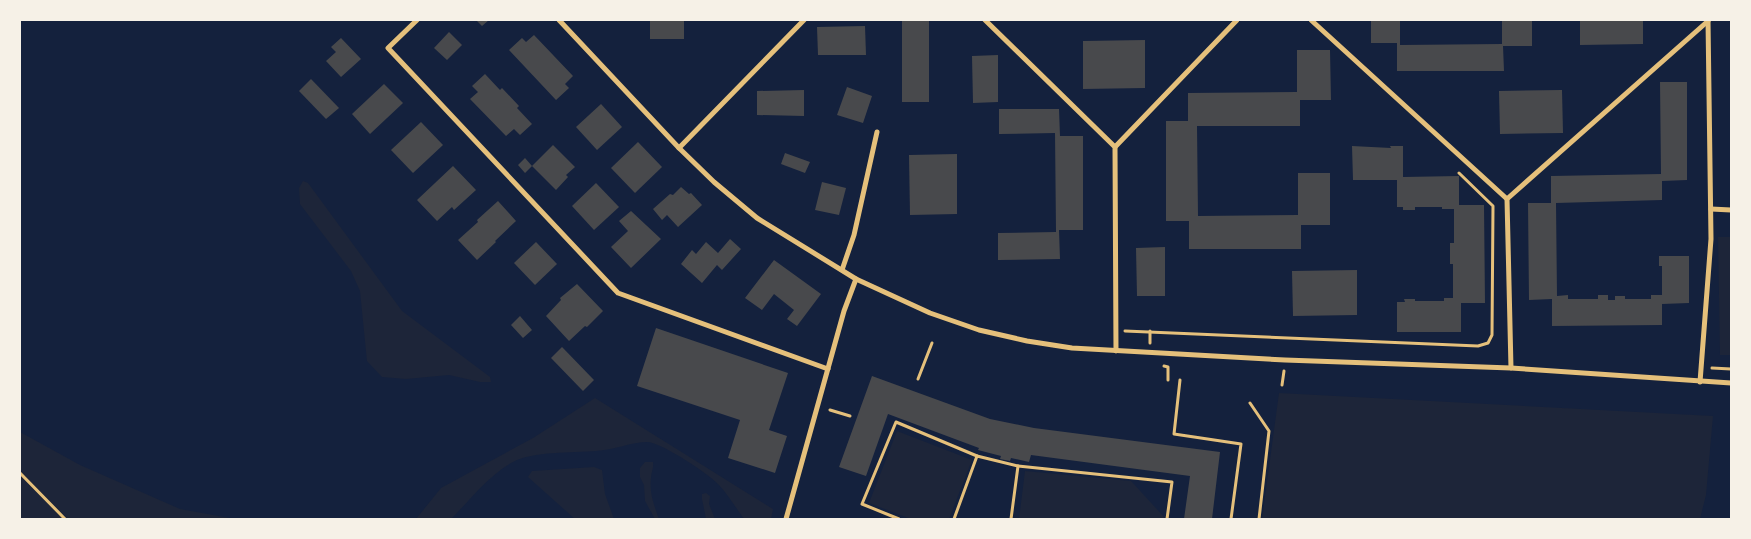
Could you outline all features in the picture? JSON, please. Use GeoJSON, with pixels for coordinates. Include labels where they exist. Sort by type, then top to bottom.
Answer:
{"type":"FeatureCollection","features":[{"type":"Feature","properties":{"kind":"street"},"geometry":{"type":"LineString","coordinates":[[417,20],[388,48],[618,293],[828,370]]}},
{"type":"Feature","properties":{"kind":"street"},"geometry":{"type":"LineString","coordinates":[[559,20],[679,148],[714,182],[757,218],[856,278],[930,313],[979,330],[1063,347],[1116,351],[1285,360],[1511,368],[1731,383]]}},
{"type":"Feature","properties":{"kind":"street"},"geometry":{"type":"LineString","coordinates":[[679,148],[804,20]]}},
{"type":"Feature","properties":{"kind":"street"},"geometry":{"type":"LineString","coordinates":[[985,20],[1115,147]]}},
{"type":"Feature","properties":{"kind":"street"},"geometry":{"type":"LineString","coordinates":[[1116,351],[1115,147],[1237,20]]}},
{"type":"Feature","properties":{"kind":"street"},"geometry":{"type":"LineString","coordinates":[[1311,20],[1507,199],[1511,368]]}},
{"type":"Feature","properties":{"kind":"street"},"geometry":{"type":"LineString","coordinates":[[1507,199],[1708,20]]}},
{"type":"Feature","properties":{"kind":"street"},"geometry":{"type":"LineString","coordinates":[[1700,382],[1711,239],[1708,20]]}},
{"type":"Feature","properties":{"kind":"street"},"geometry":{"type":"LineString","coordinates":[[842,270],[854,235],[877,132]]}},
{"type":"Feature","properties":{"kind":"street"},"geometry":{"type":"LineString","coordinates":[[1711,209],[1731,210]]}},
{"type":"Feature","properties":{"kind":"street"},"geometry":{"type":"LineString","coordinates":[[786,519],[844,310],[856,278]]}},
{"type":"Feature","properties":{"kind":"path"},"geometry":{"type":"LineString","coordinates":[[1121,329],[1126,332],[1137,333],[1150,331],[1478,346],[1488,343],[1492,335],[1493,206],[1458,172]]}},
{"type":"Feature","properties":{"kind":"path"},"geometry":{"type":"LineString","coordinates":[[918,379],[932,343]]}},
{"type":"Feature","properties":{"kind":"path"},"geometry":{"type":"LineString","coordinates":[[1180,380],[1174,434],[1241,444],[1231,519]]}},
{"type":"Feature","properties":{"kind":"path"},"geometry":{"type":"LineString","coordinates":[[1250,402],[1269,431],[1259,519]]}},
{"type":"Feature","properties":{"kind":"path"},"geometry":{"type":"LineString","coordinates":[[830,410],[850,416]]}},
{"type":"Feature","properties":{"kind":"path"},"geometry":{"type":"LineString","coordinates":[[900,519],[862,504],[896,422],[977,456],[1018,466],[1172,482],[1167,519]]}},
{"type":"Feature","properties":{"kind":"path"},"geometry":{"type":"LineString","coordinates":[[954,519],[977,456]]}},
{"type":"Feature","properties":{"kind":"path"},"geometry":{"type":"LineString","coordinates":[[1011,519],[1018,466]]}},
{"type":"Feature","properties":{"kind":"path"},"geometry":{"type":"LineString","coordinates":[[20,473],[65,519]]}},
{"type":"Feature","properties":{"kind":"shaded area"},"geometry":{"type":"Polygon","coordinates":[[[303,181],[308,183],[402,311],[490,377],[491,382],[480,382],[449,375],[406,379],[382,377],[367,361],[360,291],[351,271],[300,204],[299,188],[303,181]]]}},
{"type":"Feature","properties":{"kind":"shaded area"},"geometry":{"type":"Polygon","coordinates":[[[1718,237],[1731,237],[1731,355],[1720,355],[1718,237]]]}},
{"type":"Feature","properties":{"kind":"shaded area"},"geometry":{"type":"Polygon","coordinates":[[[1279,393],[1713,416],[1706,495],[1700,519],[1262,519],[1279,393]]]}},
{"type":"Feature","properties":{"kind":"shaded area"},"geometry":{"type":"Polygon","coordinates":[[[595,398],[773,509],[771,519],[744,519],[726,493],[714,480],[674,453],[648,442],[603,450],[542,454],[521,458],[496,473],[451,519],[416,519],[441,488],[533,438],[595,398]]]}},
{"type":"Feature","properties":{"kind":"shaded area"},"geometry":{"type":"Polygon","coordinates":[[[897,431],[972,460],[949,519],[911,519],[869,503],[897,431]]]}},
{"type":"Feature","properties":{"kind":"shaded area"},"geometry":{"type":"Polygon","coordinates":[[[20,432],[80,465],[180,509],[235,519],[20,519],[20,432]]]}},
{"type":"Feature","properties":{"kind":"shaded area"},"geometry":{"type":"Polygon","coordinates":[[[645,462],[653,462],[651,476],[652,499],[659,519],[655,519],[645,501],[640,468],[645,462]]]}},
{"type":"Feature","properties":{"kind":"shaded area"},"geometry":{"type":"Polygon","coordinates":[[[594,467],[602,470],[605,494],[614,519],[575,519],[528,477],[532,471],[594,467]]]}},
{"type":"Feature","properties":{"kind":"shaded area"},"geometry":{"type":"Polygon","coordinates":[[[1025,471],[1131,481],[1164,519],[1019,519],[1025,471]]]}},
{"type":"Feature","properties":{"kind":"shaded area"},"geometry":{"type":"Polygon","coordinates":[[[706,493],[710,496],[709,504],[715,519],[706,519],[702,494],[706,493]]]}},
{"type":"Feature","properties":{"kind":"building"},"geometry":{"type":"Polygon","coordinates":[[[476,20],[489,20],[482,26],[476,20]]]}},
{"type":"Feature","properties":{"kind":"building"},"geometry":{"type":"Polygon","coordinates":[[[650,20],[684,20],[684,39],[650,39],[650,20]]]}},
{"type":"Feature","properties":{"kind":"building"},"geometry":{"type":"Polygon","coordinates":[[[902,20],[929,20],[929,102],[902,102],[902,20]]]}},
{"type":"Feature","properties":{"kind":"building"},"geometry":{"type":"Polygon","coordinates":[[[1371,20],[1400,20],[1400,45],[1502,44],[1502,20],[1532,20],[1532,46],[1503,46],[1504,71],[1397,71],[1397,43],[1371,43],[1371,20]]]}},
{"type":"Feature","properties":{"kind":"building"},"geometry":{"type":"Polygon","coordinates":[[[1580,20],[1643,20],[1643,44],[1580,45],[1580,20]]]}},
{"type":"Feature","properties":{"kind":"building"},"geometry":{"type":"Polygon","coordinates":[[[865,26],[866,55],[818,55],[817,27],[865,26]]]}},
{"type":"Feature","properties":{"kind":"building"},"geometry":{"type":"Polygon","coordinates":[[[449,32],[462,45],[447,60],[434,48],[449,32]]]}},
{"type":"Feature","properties":{"kind":"building"},"geometry":{"type":"Polygon","coordinates":[[[534,35],[573,76],[565,84],[569,88],[556,100],[509,50],[522,38],[526,42],[534,35]]]}},
{"type":"Feature","properties":{"kind":"building"},"geometry":{"type":"Polygon","coordinates":[[[341,38],[361,59],[341,77],[326,61],[336,52],[331,47],[341,38]]]}},
{"type":"Feature","properties":{"kind":"building"},"geometry":{"type":"Polygon","coordinates":[[[1145,40],[1145,88],[1083,89],[1083,41],[1145,40]]]}},
{"type":"Feature","properties":{"kind":"building"},"geometry":{"type":"Polygon","coordinates":[[[1297,50],[1330,50],[1331,100],[1300,100],[1300,126],[1197,126],[1198,216],[1298,215],[1298,173],[1330,173],[1330,225],[1301,225],[1301,249],[1189,249],[1189,221],[1166,221],[1166,121],[1188,121],[1188,93],[1297,92],[1297,50]]]}},
{"type":"Feature","properties":{"kind":"building"},"geometry":{"type":"Polygon","coordinates":[[[998,55],[998,102],[973,103],[972,56],[998,55]]]}},
{"type":"Feature","properties":{"kind":"building"},"geometry":{"type":"Polygon","coordinates":[[[485,74],[519,106],[517,108],[532,124],[520,135],[514,129],[506,136],[470,99],[478,92],[472,86],[485,74]]]}},
{"type":"Feature","properties":{"kind":"building"},"geometry":{"type":"Polygon","coordinates":[[[311,79],[339,108],[326,119],[299,91],[311,79]]]}},
{"type":"Feature","properties":{"kind":"building"},"geometry":{"type":"Polygon","coordinates":[[[1660,82],[1687,82],[1687,180],[1662,181],[1662,200],[1556,203],[1557,296],[1568,295],[1568,299],[1598,299],[1598,295],[1608,295],[1608,300],[1615,300],[1615,296],[1625,296],[1625,299],[1651,299],[1651,295],[1662,295],[1662,266],[1659,266],[1659,256],[1689,256],[1689,303],[1662,304],[1662,325],[1552,326],[1552,299],[1529,300],[1528,203],[1551,203],[1551,176],[1661,174],[1660,82]]]}},
{"type":"Feature","properties":{"kind":"building"},"geometry":{"type":"Polygon","coordinates":[[[384,84],[403,103],[370,134],[352,114],[384,84]]]}},
{"type":"Feature","properties":{"kind":"building"},"geometry":{"type":"Polygon","coordinates":[[[847,87],[872,96],[863,123],[837,115],[847,87]]]}},
{"type":"Feature","properties":{"kind":"building"},"geometry":{"type":"Polygon","coordinates":[[[804,90],[804,116],[757,115],[757,91],[804,90]]]}},
{"type":"Feature","properties":{"kind":"building"},"geometry":{"type":"Polygon","coordinates":[[[1562,90],[1563,133],[1500,134],[1499,91],[1562,90]]]}},
{"type":"Feature","properties":{"kind":"building"},"geometry":{"type":"Polygon","coordinates":[[[601,104],[622,127],[597,150],[576,127],[601,104]]]}},
{"type":"Feature","properties":{"kind":"building"},"geometry":{"type":"Polygon","coordinates":[[[999,109],[1059,109],[1060,136],[1083,136],[1083,230],[1059,230],[1060,259],[998,260],[998,233],[1056,232],[1055,133],[999,134],[999,109]]]}},
{"type":"Feature","properties":{"kind":"building"},"geometry":{"type":"Polygon","coordinates":[[[421,122],[443,145],[413,173],[391,150],[421,122]]]}},
{"type":"Feature","properties":{"kind":"building"},"geometry":{"type":"Polygon","coordinates":[[[638,142],[662,167],[635,193],[611,168],[638,142]]]}},
{"type":"Feature","properties":{"kind":"building"},"geometry":{"type":"Polygon","coordinates":[[[553,145],[575,167],[566,175],[568,177],[556,190],[532,166],[553,145]]]}},
{"type":"Feature","properties":{"kind":"building"},"geometry":{"type":"Polygon","coordinates":[[[1352,146],[1391,148],[1390,146],[1403,146],[1403,177],[1459,176],[1459,205],[1484,205],[1485,303],[1461,303],[1461,332],[1397,332],[1397,302],[1405,302],[1404,299],[1444,301],[1444,298],[1453,298],[1453,264],[1450,264],[1450,243],[1454,243],[1454,209],[1415,207],[1415,210],[1403,210],[1403,207],[1397,207],[1397,180],[1353,180],[1352,146]]]}},
{"type":"Feature","properties":{"kind":"building"},"geometry":{"type":"Polygon","coordinates":[[[785,153],[810,162],[805,173],[781,164],[785,153]]]}},
{"type":"Feature","properties":{"kind":"building"},"geometry":{"type":"Polygon","coordinates":[[[957,154],[957,214],[910,215],[909,155],[957,154]]]}},
{"type":"Feature","properties":{"kind":"building"},"geometry":{"type":"Polygon","coordinates":[[[525,158],[532,166],[525,173],[518,165],[525,158]]]}},
{"type":"Feature","properties":{"kind":"building"},"geometry":{"type":"Polygon","coordinates":[[[453,166],[476,190],[454,210],[452,207],[437,221],[417,200],[453,166]]]}},
{"type":"Feature","properties":{"kind":"building"},"geometry":{"type":"Polygon","coordinates":[[[822,182],[846,188],[839,215],[815,210],[822,182]]]}},
{"type":"Feature","properties":{"kind":"building"},"geometry":{"type":"Polygon","coordinates":[[[596,183],[619,207],[594,230],[572,206],[596,183]]]}},
{"type":"Feature","properties":{"kind":"building"},"geometry":{"type":"Polygon","coordinates":[[[681,187],[689,194],[691,193],[702,205],[678,227],[667,215],[662,220],[653,209],[681,187]]]}},
{"type":"Feature","properties":{"kind":"building"},"geometry":{"type":"Polygon","coordinates":[[[498,201],[516,221],[477,260],[458,240],[498,201]]]}},
{"type":"Feature","properties":{"kind":"building"},"geometry":{"type":"Polygon","coordinates":[[[631,211],[661,239],[631,268],[611,247],[628,231],[619,221],[631,211]]]}},
{"type":"Feature","properties":{"kind":"building"},"geometry":{"type":"Polygon","coordinates":[[[730,239],[741,249],[722,270],[717,265],[702,283],[681,264],[692,250],[696,254],[706,242],[718,253],[730,239]]]}},
{"type":"Feature","properties":{"kind":"building"},"geometry":{"type":"Polygon","coordinates":[[[536,242],[557,264],[535,285],[514,263],[536,242]]]}},
{"type":"Feature","properties":{"kind":"building"},"geometry":{"type":"Polygon","coordinates":[[[1165,247],[1165,296],[1137,296],[1136,248],[1165,247]]]}},
{"type":"Feature","properties":{"kind":"building"},"geometry":{"type":"Polygon","coordinates":[[[774,260],[821,294],[797,326],[787,319],[794,310],[774,294],[762,310],[745,298],[774,260]]]}},
{"type":"Feature","properties":{"kind":"building"},"geometry":{"type":"Polygon","coordinates":[[[1357,270],[1357,315],[1293,316],[1292,271],[1357,270]]]}},
{"type":"Feature","properties":{"kind":"building"},"geometry":{"type":"Polygon","coordinates":[[[577,284],[603,311],[569,341],[546,316],[561,300],[560,298],[577,284]]]}},
{"type":"Feature","properties":{"kind":"building"},"geometry":{"type":"Polygon","coordinates":[[[520,316],[532,330],[523,338],[511,325],[520,316]]]}},
{"type":"Feature","properties":{"kind":"building"},"geometry":{"type":"Polygon","coordinates":[[[656,328],[788,373],[769,430],[787,436],[775,473],[728,458],[740,420],[637,386],[656,328]]]}},
{"type":"Feature","properties":{"kind":"building"},"geometry":{"type":"Polygon","coordinates":[[[562,347],[594,380],[583,391],[551,358],[562,347]]]}},
{"type":"Feature","properties":{"kind":"building"},"geometry":{"type":"Polygon","coordinates":[[[872,376],[990,419],[1034,428],[1220,452],[1212,519],[1184,519],[1190,476],[1031,455],[1029,462],[1011,458],[1010,461],[1000,459],[1001,456],[978,450],[979,448],[888,414],[866,476],[839,467],[872,376]]]}}]}
